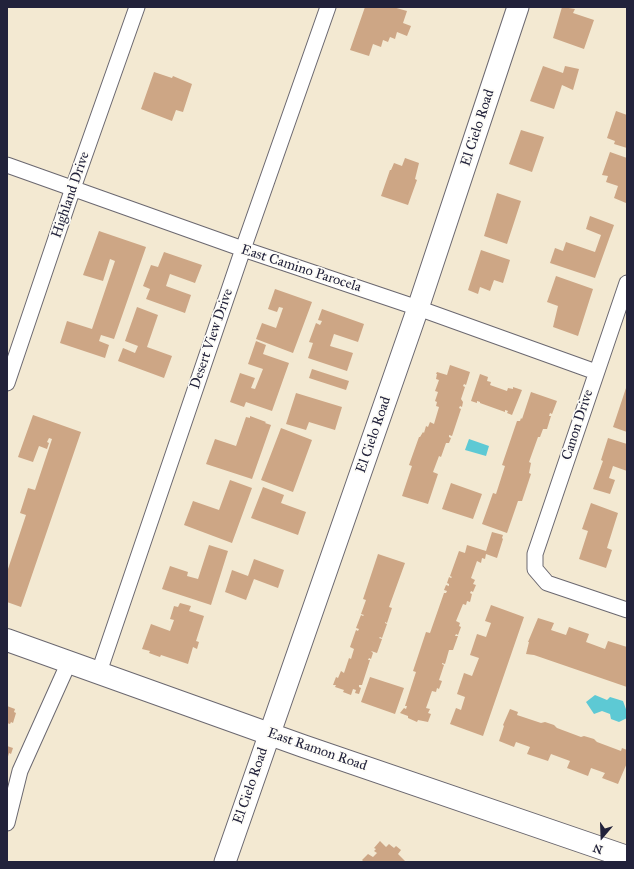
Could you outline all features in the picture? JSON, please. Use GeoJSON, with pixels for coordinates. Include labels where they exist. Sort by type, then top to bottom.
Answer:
{"type":"FeatureCollection","features":[{"type":"Feature","properties":{"kind":"main road","name":"East Ramon Road"},"geometry":{"type":"LineString","coordinates":[[7,640],[627,857]]}},
{"type":"Feature","properties":{"kind":"street","name":"Highland Drive"},"geometry":{"type":"LineString","coordinates":[[7,383],[73,188],[137,7]]}},
{"type":"Feature","properties":{"kind":"street","name":"Desert View Drive"},"geometry":{"type":"LineString","coordinates":[[99,672],[243,249],[328,7]]}},
{"type":"Feature","properties":{"kind":"street","name":"El Cielo Road"},"geometry":{"type":"LineString","coordinates":[[225,862],[418,308],[518,7]]}},
{"type":"Feature","properties":{"kind":"street","name":"East Camino Parocela"},"geometry":{"type":"LineString","coordinates":[[7,165],[243,249],[418,308],[596,372]]}},
{"type":"Feature","properties":{"kind":"street","name":"Canon Drive"},"geometry":{"type":"LineString","coordinates":[[627,283],[535,554],[535,569],[547,583],[627,610]]}},
{"type":"Feature","properties":{"kind":"street"},"geometry":{"type":"LineString","coordinates":[[7,823],[20,770],[69,662]]}},
{"type":"Feature","properties":{"kind":"water"},"geometry":{"type":"Polygon","coordinates":[[[469,439],[489,446],[486,456],[465,450],[469,439]]]}},
{"type":"Feature","properties":{"kind":"water"},"geometry":{"type":"Polygon","coordinates":[[[595,695],[607,700],[610,697],[623,701],[627,712],[627,718],[619,722],[611,719],[610,714],[602,711],[594,714],[586,702],[595,695]]]}},
{"type":"Feature","properties":{"kind":"building"},"geometry":{"type":"Polygon","coordinates":[[[365,7],[393,7],[407,11],[403,23],[411,26],[407,36],[397,32],[395,39],[390,37],[388,42],[383,40],[381,47],[373,44],[369,56],[350,50],[365,7]]]}},
{"type":"Feature","properties":{"kind":"building"},"geometry":{"type":"Polygon","coordinates":[[[562,7],[575,9],[573,13],[594,20],[584,49],[553,38],[562,7]]]}},
{"type":"Feature","properties":{"kind":"building"},"geometry":{"type":"Polygon","coordinates":[[[543,66],[563,73],[565,66],[579,69],[573,90],[562,85],[554,109],[530,101],[543,66]]]}},
{"type":"Feature","properties":{"kind":"building"},"geometry":{"type":"Polygon","coordinates":[[[154,72],[172,78],[173,76],[192,84],[183,112],[176,110],[172,121],[141,109],[154,72]]]}},
{"type":"Feature","properties":{"kind":"building"},"geometry":{"type":"Polygon","coordinates":[[[616,111],[627,115],[627,148],[614,144],[615,141],[607,138],[616,111]]]}},
{"type":"Feature","properties":{"kind":"building"},"geometry":{"type":"Polygon","coordinates":[[[521,130],[544,137],[532,172],[509,164],[521,130]]]}},
{"type":"Feature","properties":{"kind":"building"},"geometry":{"type":"Polygon","coordinates":[[[610,152],[627,158],[626,203],[614,198],[618,186],[606,182],[608,176],[602,175],[610,152]]]}},
{"type":"Feature","properties":{"kind":"building"},"geometry":{"type":"Polygon","coordinates":[[[405,158],[419,163],[415,179],[417,180],[408,205],[381,196],[394,163],[402,166],[405,158]]]}},
{"type":"Feature","properties":{"kind":"building"},"geometry":{"type":"Polygon","coordinates":[[[497,193],[521,201],[507,244],[484,236],[497,193]]]}},
{"type":"Feature","properties":{"kind":"building"},"geometry":{"type":"Polygon","coordinates":[[[590,216],[614,225],[595,278],[550,263],[555,248],[563,251],[566,242],[595,252],[601,235],[586,229],[590,216]]]}},
{"type":"Feature","properties":{"kind":"building"},"geometry":{"type":"Polygon","coordinates":[[[99,231],[146,247],[114,339],[101,335],[99,341],[109,345],[105,358],[60,343],[67,321],[92,329],[115,261],[110,259],[103,281],[83,275],[99,231]]]}},
{"type":"Feature","properties":{"kind":"building"},"geometry":{"type":"Polygon","coordinates":[[[481,250],[510,260],[503,283],[494,280],[490,291],[480,287],[478,294],[468,290],[481,250]]]}},
{"type":"Feature","properties":{"kind":"building"},"geometry":{"type":"Polygon","coordinates":[[[164,252],[202,265],[195,283],[170,274],[166,286],[191,295],[185,313],[146,299],[150,289],[143,286],[151,265],[158,267],[164,252]]]}},
{"type":"Feature","properties":{"kind":"building"},"geometry":{"type":"Polygon","coordinates":[[[556,276],[593,289],[578,336],[553,327],[558,306],[547,302],[556,276]]]}},
{"type":"Feature","properties":{"kind":"building"},"geometry":{"type":"Polygon","coordinates":[[[275,289],[312,302],[293,353],[256,339],[262,323],[276,328],[283,308],[279,307],[277,312],[268,309],[275,289]]]}},
{"type":"Feature","properties":{"kind":"building"},"geometry":{"type":"Polygon","coordinates":[[[137,307],[158,315],[147,347],[172,356],[164,378],[118,361],[123,348],[135,353],[138,346],[125,341],[137,307]]]}},
{"type":"Feature","properties":{"kind":"building"},"geometry":{"type":"Polygon","coordinates":[[[322,309],[364,324],[358,342],[334,334],[330,346],[353,353],[347,371],[308,358],[313,343],[309,342],[316,323],[320,325],[322,321],[318,320],[322,309]]]}},
{"type":"Feature","properties":{"kind":"building"},"geometry":{"type":"Polygon","coordinates":[[[256,341],[266,345],[263,354],[289,363],[272,411],[246,402],[244,407],[230,402],[240,373],[255,378],[251,388],[255,389],[263,369],[248,364],[256,341]]]}},
{"type":"Feature","properties":{"kind":"building"},"geometry":{"type":"Polygon","coordinates":[[[450,365],[470,372],[466,385],[464,384],[463,386],[465,387],[461,399],[463,402],[462,407],[460,406],[459,408],[461,409],[452,436],[449,435],[451,438],[449,443],[446,443],[433,472],[438,474],[428,504],[402,496],[412,466],[409,465],[419,437],[423,432],[424,433],[426,426],[428,427],[430,422],[434,424],[439,407],[436,406],[437,402],[435,401],[438,392],[435,391],[439,380],[436,379],[436,374],[437,372],[447,375],[450,365]]]}},
{"type":"Feature","properties":{"kind":"building"},"geometry":{"type":"Polygon","coordinates":[[[312,369],[349,381],[346,390],[309,378],[312,369]]]}},
{"type":"Feature","properties":{"kind":"building"},"geometry":{"type":"Polygon","coordinates":[[[480,374],[488,377],[487,381],[491,382],[490,385],[507,391],[508,388],[513,389],[513,387],[522,390],[512,415],[507,413],[508,411],[505,410],[505,412],[477,401],[477,403],[471,401],[480,374]]]}},
{"type":"Feature","properties":{"kind":"building"},"geometry":{"type":"Polygon","coordinates":[[[627,385],[627,432],[613,427],[627,385]]]}},
{"type":"Feature","properties":{"kind":"building"},"geometry":{"type":"Polygon","coordinates":[[[531,392],[557,401],[552,414],[550,413],[549,416],[551,416],[547,429],[543,429],[540,437],[538,437],[529,462],[531,463],[529,473],[531,474],[522,501],[518,501],[507,533],[482,524],[493,493],[496,494],[505,466],[502,465],[517,421],[520,421],[521,418],[522,419],[531,392]]]}},
{"type":"Feature","properties":{"kind":"building"},"geometry":{"type":"Polygon","coordinates":[[[296,393],[342,407],[335,430],[309,422],[306,430],[286,424],[296,393]]]}},
{"type":"Feature","properties":{"kind":"building"},"geometry":{"type":"Polygon","coordinates":[[[33,415],[81,432],[21,607],[7,602],[7,572],[26,515],[20,513],[28,488],[35,490],[52,439],[49,438],[47,442],[49,443],[47,449],[39,446],[33,462],[18,457],[33,415]]]}},
{"type":"Feature","properties":{"kind":"building"},"geometry":{"type":"Polygon","coordinates":[[[250,416],[271,425],[252,479],[206,464],[215,439],[236,446],[246,417],[250,418],[250,416]]]}},
{"type":"Feature","properties":{"kind":"building"},"geometry":{"type":"Polygon","coordinates":[[[281,428],[312,440],[293,492],[261,480],[281,428]]]}},
{"type":"Feature","properties":{"kind":"building"},"geometry":{"type":"Polygon","coordinates":[[[608,438],[627,444],[627,471],[613,466],[609,478],[615,480],[610,494],[593,489],[603,461],[601,460],[608,438]]]}},
{"type":"Feature","properties":{"kind":"building"},"geometry":{"type":"Polygon","coordinates":[[[230,480],[252,488],[232,543],[184,525],[193,501],[219,510],[230,480]]]}},
{"type":"Feature","properties":{"kind":"building"},"geometry":{"type":"Polygon","coordinates":[[[451,483],[482,494],[473,519],[442,509],[451,483]]]}},
{"type":"Feature","properties":{"kind":"building"},"geometry":{"type":"Polygon","coordinates":[[[263,487],[284,495],[281,503],[306,512],[298,535],[251,518],[263,487]]]}},
{"type":"Feature","properties":{"kind":"building"},"geometry":{"type":"Polygon","coordinates":[[[591,503],[618,513],[607,548],[612,550],[606,568],[579,559],[588,531],[582,529],[591,503]]]}},
{"type":"Feature","properties":{"kind":"building"},"geometry":{"type":"Polygon","coordinates":[[[492,532],[503,535],[497,558],[486,554],[485,559],[482,558],[481,563],[477,561],[471,578],[475,580],[473,584],[476,585],[473,592],[471,591],[470,593],[472,594],[470,602],[467,601],[466,605],[463,604],[456,621],[460,623],[459,626],[461,627],[458,635],[456,634],[455,636],[458,636],[453,650],[449,650],[445,664],[442,663],[444,665],[439,680],[442,681],[439,689],[437,688],[436,692],[432,691],[426,708],[430,709],[428,713],[431,714],[428,722],[418,720],[417,722],[400,713],[404,708],[406,709],[407,706],[405,706],[416,672],[413,671],[426,632],[430,633],[444,593],[447,591],[444,590],[446,585],[449,586],[447,583],[449,577],[452,577],[450,576],[459,551],[465,553],[467,545],[486,551],[492,532]]]}},
{"type":"Feature","properties":{"kind":"building"},"geometry":{"type":"Polygon","coordinates":[[[209,545],[228,551],[211,605],[162,589],[170,566],[188,572],[187,576],[198,579],[209,545]]]}},
{"type":"Feature","properties":{"kind":"building"},"geometry":{"type":"Polygon","coordinates":[[[378,554],[405,563],[389,607],[392,608],[387,623],[385,622],[387,624],[382,638],[379,638],[382,639],[377,653],[371,651],[373,653],[371,659],[369,658],[368,660],[370,660],[362,685],[359,685],[361,688],[359,694],[355,693],[356,690],[353,689],[351,695],[343,692],[344,690],[335,687],[336,685],[333,685],[336,677],[338,678],[341,671],[344,673],[349,658],[351,659],[354,649],[350,647],[356,630],[358,631],[359,629],[356,628],[361,615],[364,615],[361,614],[366,600],[363,599],[378,554]]]}},
{"type":"Feature","properties":{"kind":"building"},"geometry":{"type":"Polygon","coordinates":[[[254,559],[284,570],[278,588],[254,579],[246,600],[225,592],[232,570],[248,576],[254,559]]]}},
{"type":"Feature","properties":{"kind":"building"},"geometry":{"type":"Polygon","coordinates":[[[180,603],[191,606],[189,611],[204,616],[196,641],[199,642],[197,649],[193,647],[188,664],[161,655],[160,657],[149,653],[150,651],[142,649],[151,624],[170,631],[174,620],[170,619],[174,606],[178,607],[180,603]]]}},
{"type":"Feature","properties":{"kind":"building"},"geometry":{"type":"Polygon","coordinates":[[[491,605],[524,617],[483,736],[450,724],[456,708],[461,710],[465,697],[457,694],[464,673],[472,676],[479,658],[470,655],[477,634],[486,637],[491,623],[485,621],[491,605]]]}},
{"type":"Feature","properties":{"kind":"building"},"geometry":{"type":"Polygon","coordinates":[[[538,618],[554,623],[551,630],[566,635],[569,627],[589,634],[586,642],[605,649],[608,641],[627,647],[627,687],[534,655],[526,654],[528,642],[538,618]]]}},
{"type":"Feature","properties":{"kind":"building"},"geometry":{"type":"Polygon","coordinates":[[[370,677],[404,688],[395,714],[361,702],[370,677]]]}},
{"type":"Feature","properties":{"kind":"building"},"geometry":{"type":"Polygon","coordinates":[[[7,706],[15,709],[14,712],[16,713],[13,723],[11,722],[10,724],[7,723],[7,706]]]}},
{"type":"Feature","properties":{"kind":"building"},"geometry":{"type":"Polygon","coordinates":[[[510,709],[518,712],[517,715],[541,723],[545,722],[554,725],[557,728],[581,737],[584,736],[594,739],[597,742],[621,751],[622,748],[627,750],[627,763],[618,784],[602,778],[605,773],[591,768],[588,776],[567,768],[570,761],[551,754],[548,761],[527,754],[530,747],[516,742],[514,747],[499,741],[504,726],[503,725],[510,709]]]}},
{"type":"Feature","properties":{"kind":"building"},"geometry":{"type":"Polygon","coordinates":[[[7,746],[13,748],[11,754],[9,753],[7,760],[7,746]]]}},
{"type":"Feature","properties":{"kind":"building"},"geometry":{"type":"Polygon","coordinates":[[[380,841],[386,847],[389,844],[394,848],[396,846],[401,850],[398,854],[406,862],[364,862],[362,860],[368,854],[373,857],[377,853],[374,851],[376,849],[374,848],[380,841]]]}}]}
